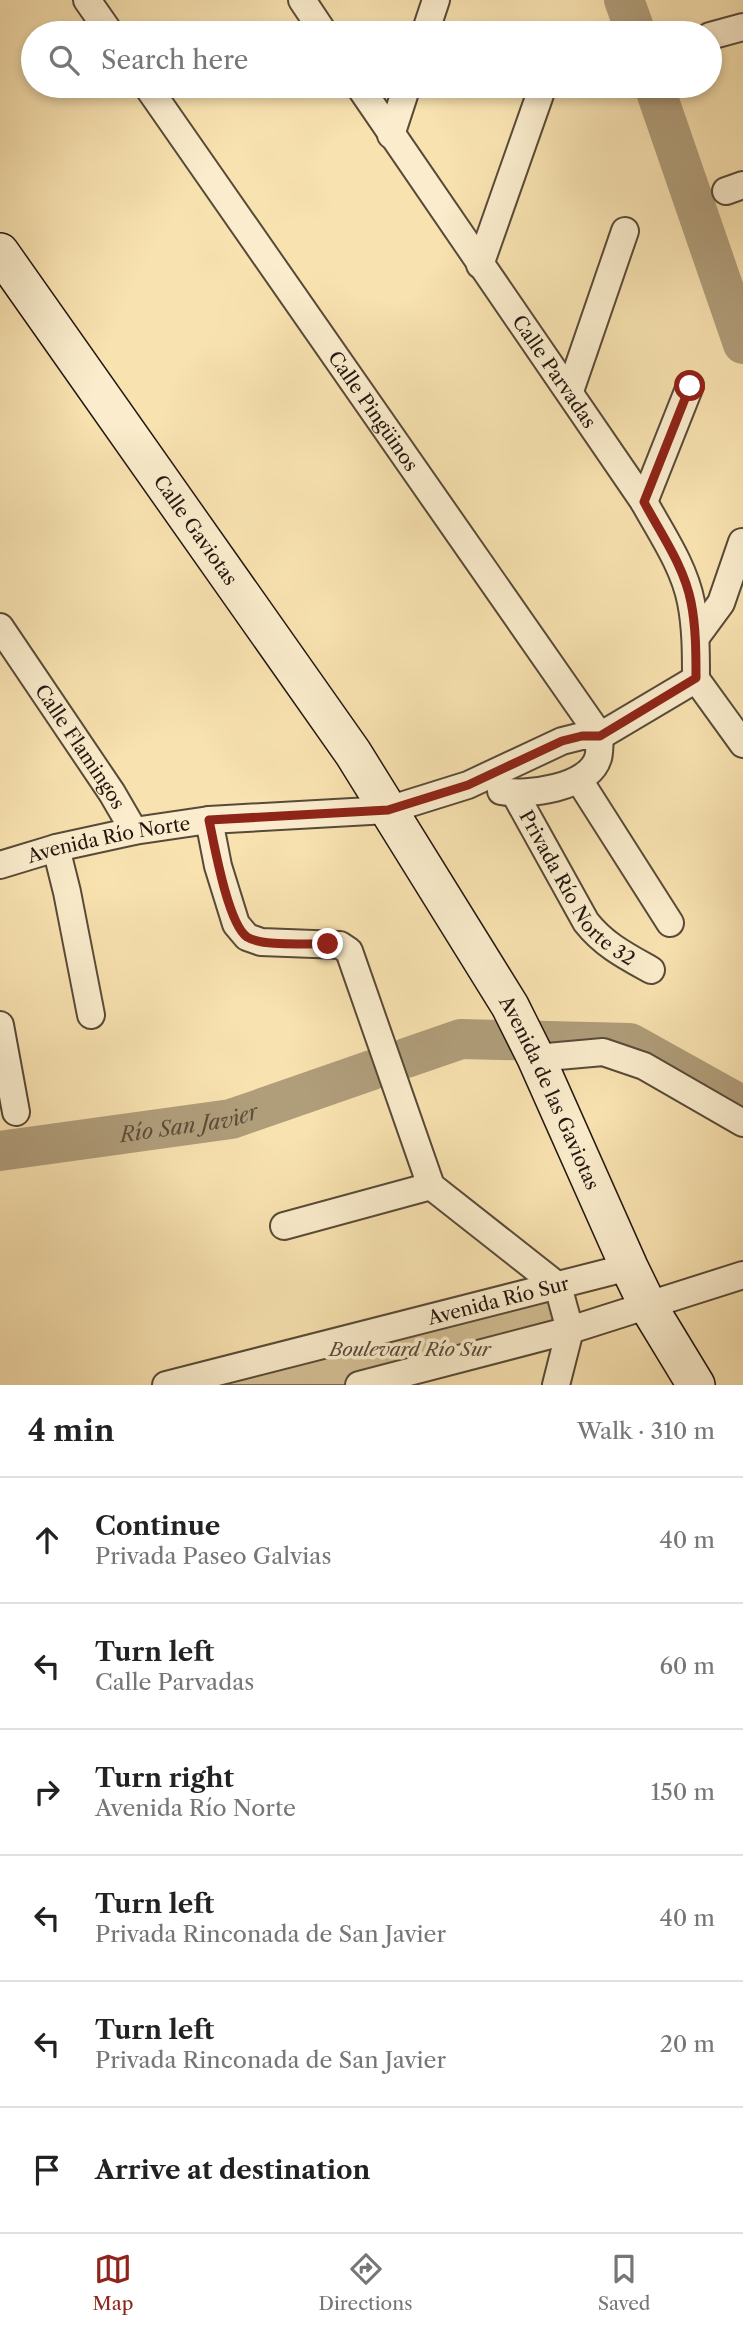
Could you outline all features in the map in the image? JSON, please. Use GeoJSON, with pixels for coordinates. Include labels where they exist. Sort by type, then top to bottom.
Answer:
{"type":"FeatureCollection","features":[{"type":"Feature","properties":{"kind":"street"},"geometry":{"type":"LineString","coordinates":[[87,0],[102,21]]}},
{"type":"Feature","properties":{"kind":"street"},"geometry":{"type":"LineString","coordinates":[[302,0],[316,21]]}},
{"type":"Feature","properties":{"kind":"street"},"geometry":{"type":"LineString","coordinates":[[429,21],[436,0]]}},
{"type":"Feature","properties":{"kind":"street"},"geometry":{"type":"LineString","coordinates":[[722,33],[743,27]]}},
{"type":"Feature","properties":{"kind":"street","name":"Calle Pingüinos"},"geometry":{"type":"LineString","coordinates":[[155,98],[600,736]]}},
{"type":"Feature","properties":{"kind":"street","name":"Calle Parvadas"},"geometry":{"type":"LineString","coordinates":[[367,98],[644,502],[678,566],[690,599],[696,637],[696,678]]}},
{"type":"Feature","properties":{"kind":"street"},"geometry":{"type":"LineString","coordinates":[[391,135],[403,98]]}},
{"type":"Feature","properties":{"kind":"street"},"geometry":{"type":"LineString","coordinates":[[480,265],[539,98]]}},
{"type":"Feature","properties":{"kind":"street"},"geometry":{"type":"LineString","coordinates":[[570,391],[625,232]]}},
{"type":"Feature","properties":{"kind":"street","name":"Calle Gaviotas"},"geometry":{"type":"LineString","coordinates":[[0,252],[353,753],[388,810]]}},
{"type":"Feature","properties":{"kind":"street"},"geometry":{"type":"LineString","coordinates":[[644,502],[690,386]]}},
{"type":"Feature","properties":{"kind":"street"},"geometry":{"type":"LineString","coordinates":[[696,637],[721,603],[742,542]]}},
{"type":"Feature","properties":{"kind":"street","name":"Calle Flamingos"},"geometry":{"type":"LineString","coordinates":[[0,627],[112,793],[134,831]]}},
{"type":"Feature","properties":{"kind":"street"},"geometry":{"type":"LineString","coordinates":[[696,678],[743,744]]}},
{"type":"Feature","properties":{"kind":"street","name":"Avenida Río Norte"},"geometry":{"type":"LineString","coordinates":[[0,865],[56,848],[134,831],[209,820],[388,810],[468,785],[562,741],[582,736],[600,736],[696,678]]}},
{"type":"Feature","properties":{"kind":"street"},"geometry":{"type":"LineString","coordinates":[[600,736],[598,759],[579,780],[670,923]]}},
{"type":"Feature","properties":{"kind":"street","name":"Avenida Río Norte"},"geometry":{"type":"LineString","coordinates":[[468,785],[515,794],[547,790],[579,780]]}},
{"type":"Feature","properties":{"kind":"street","name":"Privada Río Norte 32"},"geometry":{"type":"LineString","coordinates":[[515,794],[597,937],[609,947],[651,970]]}},
{"type":"Feature","properties":{"kind":"street","name":"Avenida de las Gaviotas"},"geometry":{"type":"LineString","coordinates":[[388,810],[510,1006],[628,1267],[648,1306],[696,1385]]}},
{"type":"Feature","properties":{"kind":"street"},"geometry":{"type":"LineString","coordinates":[[209,820],[218,866],[236,924],[247,937],[261,942],[340,945],[349,951],[431,1186],[558,1286],[570,1330],[556,1385]]}},
{"type":"Feature","properties":{"kind":"street"},"geometry":{"type":"LineString","coordinates":[[56,848],[91,1015]]}},
{"type":"Feature","properties":{"kind":"street"},"geometry":{"type":"LineString","coordinates":[[0,1025],[16,1111]]}},
{"type":"Feature","properties":{"kind":"street"},"geometry":{"type":"LineString","coordinates":[[533,1053],[603,1052],[644,1066],[743,1123]]}},
{"type":"Feature","properties":{"kind":"street"},"geometry":{"type":"LineString","coordinates":[[284,1226],[431,1186]]}},
{"type":"Feature","properties":{"kind":"street","name":"Avenida Río Sur"},"geometry":{"type":"LineString","coordinates":[[166,1385],[628,1267]]}},
{"type":"Feature","properties":{"kind":"street"},"geometry":{"type":"LineString","coordinates":[[359,1385],[570,1330],[743,1275]]}},
{"type":"Feature","properties":{"kind":"green space","name":"Boulevard Río Sur"},"geometry":{"type":"Polygon","coordinates":[[[557,1289],[568,1329],[356,1385],[179,1385],[557,1289]]]}},
{"type":"Feature","properties":{"kind":"waterway"},"geometry":{"type":"LineString","coordinates":[[624,0],[632,21]]}},
{"type":"Feature","properties":{"kind":"waterway"},"geometry":{"type":"LineString","coordinates":[[658,98],[743,344]]}},
{"type":"Feature","properties":{"kind":"waterway","name":"Río San Javier"},"geometry":{"type":"LineString","coordinates":[[406,1058],[461,1039],[630,1043],[743,1106]]}},
{"type":"Feature","properties":{"kind":"waterway","name":"Río San Javier"},"geometry":{"type":"LineString","coordinates":[[0,1151],[231,1119],[372,1070]]}},
{"type":"Feature","properties":{"kind":"route"},"geometry":{"type":"LineString","coordinates":[[328,944],[261,942],[247,937],[236,924],[218,866],[209,820],[388,810],[468,785],[562,741],[582,736],[600,736],[696,678],[696,637],[690,599],[678,566],[644,502],[690,386]]}}]}
